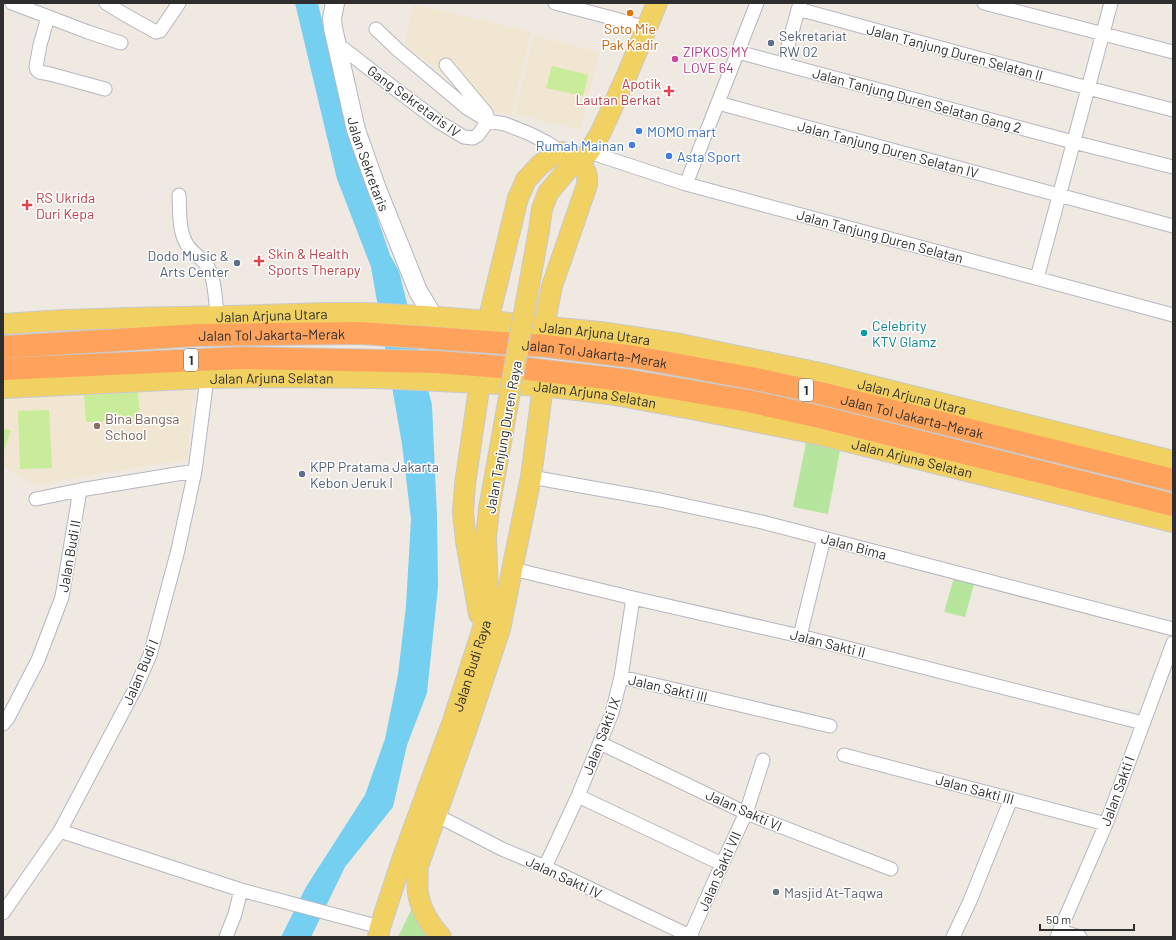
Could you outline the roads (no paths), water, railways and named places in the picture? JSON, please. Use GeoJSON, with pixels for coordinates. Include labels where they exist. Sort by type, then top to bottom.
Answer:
{"type":"FeatureCollection","features":[{"type":"Feature","properties":{"kind":"highway","name":"Jalan Tol Jakarta–Merak"},"geometry":{"type":"LineString","coordinates":[[3,347],[362,324],[432,338],[546,346],[635,357],[751,378],[816,392],[1173,480]]}},
{"type":"Feature","properties":{"kind":"highway","name":"Jalan Tol Jakarta–Merak"},"geometry":{"type":"LineString","coordinates":[[3,369],[242,358],[379,369],[436,371],[528,369],[631,381],[748,401],[820,417],[1173,505]]}},
{"type":"Feature","properties":{"kind":"main road","name":"Jalan Tanjung Duren Raya"},"geometry":{"type":"LineString","coordinates":[[491,630],[486,619],[488,607],[486,537],[542,209],[548,193],[575,158],[594,129],[611,109],[627,75],[656,3]]}},
{"type":"Feature","properties":{"kind":"main road"},"geometry":{"type":"LineString","coordinates":[[488,320],[518,198],[526,180],[540,165],[553,155],[575,158],[586,170],[588,177],[587,185],[552,286],[544,326]]}},
{"type":"Feature","properties":{"kind":"main road","name":"Jalan Arjuna Utara"},"geometry":{"type":"LineString","coordinates":[[3,324],[80,319],[326,313],[362,324],[428,316],[488,320],[600,332],[680,344],[820,373],[1173,461]]}},
{"type":"Feature","properties":{"kind":"main road","name":"Jalan Arjuna Selatan"},"geometry":{"type":"LineString","coordinates":[[3,388],[278,376],[379,369]]}},
{"type":"Feature","properties":{"kind":"main road","name":"Jalan Arjuna Selatan"},"geometry":{"type":"LineString","coordinates":[[436,371],[480,382],[543,386],[609,394],[821,435],[1173,522]]}},
{"type":"Feature","properties":{"kind":"main road","name":"Jalan Budi Raya"},"geometry":{"type":"LineString","coordinates":[[441,937],[423,910],[419,899],[417,885],[418,866],[467,728],[491,630],[466,541],[463,512],[464,484],[480,382]]}},
{"type":"Feature","properties":{"kind":"main road","name":"Jalan Budi Raya"},"geometry":{"type":"LineString","coordinates":[[379,932],[403,857],[453,721],[491,630],[513,569],[531,477],[543,386]]}},
{"type":"Feature","properties":{"kind":"street"},"geometry":{"type":"LineString","coordinates":[[12,3],[48,18],[121,43]]}},
{"type":"Feature","properties":{"kind":"street"},"geometry":{"type":"LineString","coordinates":[[106,3],[156,32],[160,31],[179,3]]}},
{"type":"Feature","properties":{"kind":"street","name":"Jalan Sekretaris"},"geometry":{"type":"LineString","coordinates":[[336,3],[332,22],[356,130],[377,189],[428,316]]}},
{"type":"Feature","properties":{"kind":"street"},"geometry":{"type":"LineString","coordinates":[[686,184],[757,3]]}},
{"type":"Feature","properties":{"kind":"street"},"geometry":{"type":"LineString","coordinates":[[984,3],[1173,52]]}},
{"type":"Feature","properties":{"kind":"street"},"geometry":{"type":"LineString","coordinates":[[1037,278],[1111,3]]}},
{"type":"Feature","properties":{"kind":"street"},"geometry":{"type":"LineString","coordinates":[[561,4],[646,28]]}},
{"type":"Feature","properties":{"kind":"street"},"geometry":{"type":"LineString","coordinates":[[783,64],[799,6]]}},
{"type":"Feature","properties":{"kind":"street","name":"Jalan Tanjung Duren Selatan II"},"geometry":{"type":"LineString","coordinates":[[799,6],[1088,88],[1173,110]]}},
{"type":"Feature","properties":{"kind":"street"},"geometry":{"type":"LineString","coordinates":[[48,18],[40,45],[36,67],[37,70],[39,72],[105,89]]}},
{"type":"Feature","properties":{"kind":"street"},"geometry":{"type":"LineString","coordinates":[[376,29],[398,50],[467,108],[488,121],[504,124],[528,133],[575,158]]}},
{"type":"Feature","properties":{"kind":"street","name":"Gang Sekretaris IV"},"geometry":{"type":"LineString","coordinates":[[337,50],[344,49],[428,114],[464,137],[473,138],[488,121]]}},
{"type":"Feature","properties":{"kind":"street","name":"Jalan Tanjung Duren Selatan Gang 2"},"geometry":{"type":"LineString","coordinates":[[738,52],[1073,142],[1173,167]]}},
{"type":"Feature","properties":{"kind":"street"},"geometry":{"type":"LineString","coordinates":[[446,65],[486,113],[488,121]]}},
{"type":"Feature","properties":{"kind":"street","name":"Jalan Tanjung Duren Selatan IV"},"geometry":{"type":"LineString","coordinates":[[718,103],[1173,226]]}},
{"type":"Feature","properties":{"kind":"street","name":"Jalan Tanjung Duren Selatan"},"geometry":{"type":"LineString","coordinates":[[575,158],[686,184],[1173,315]]}},
{"type":"Feature","properties":{"kind":"street"},"geometry":{"type":"LineString","coordinates":[[179,195],[181,227],[184,239],[188,247],[210,269],[217,316]]}},
{"type":"Feature","properties":{"kind":"street","name":"Jalan Budi I"},"geometry":{"type":"LineString","coordinates":[[3,913],[60,831],[136,687],[150,655],[178,550],[195,471],[207,378]]}},
{"type":"Feature","properties":{"kind":"street"},"geometry":{"type":"LineString","coordinates":[[36,498],[195,471]]}},
{"type":"Feature","properties":{"kind":"street","name":"Jalan Bima"},"geometry":{"type":"LineString","coordinates":[[531,477],[660,500],[762,522],[1173,629]]}},
{"type":"Feature","properties":{"kind":"street","name":"Jalan Budi II"},"geometry":{"type":"LineString","coordinates":[[3,724],[8,718],[38,660],[62,597],[80,490]]}},
{"type":"Feature","properties":{"kind":"street"},"geometry":{"type":"LineString","coordinates":[[800,636],[824,538]]}},
{"type":"Feature","properties":{"kind":"street","name":"Jalan Sakti II"},"geometry":{"type":"LineString","coordinates":[[513,569],[800,636],[1143,723]]}},
{"type":"Feature","properties":{"kind":"street","name":"Jalan Sakti IX"},"geometry":{"type":"LineString","coordinates":[[545,867],[578,796],[612,712],[621,677],[633,598]]}},
{"type":"Feature","properties":{"kind":"street","name":"Jalan Sakti I"},"geometry":{"type":"LineString","coordinates":[[1059,934],[1106,824],[1173,643]]}},
{"type":"Feature","properties":{"kind":"street","name":"Jalan Sakti III"},"geometry":{"type":"LineString","coordinates":[[621,677],[830,726]]}},
{"type":"Feature","properties":{"kind":"street","name":"Jalan Sakti VI"},"geometry":{"type":"LineString","coordinates":[[600,743],[746,813],[891,868]]}},
{"type":"Feature","properties":{"kind":"street","name":"Jalan Sakti III"},"geometry":{"type":"LineString","coordinates":[[844,755],[1106,824]]}},
{"type":"Feature","properties":{"kind":"street","name":"Jalan Sakti VII"},"geometry":{"type":"LineString","coordinates":[[691,936],[746,813],[763,760]]}},
{"type":"Feature","properties":{"kind":"street"},"geometry":{"type":"LineString","coordinates":[[578,796],[722,864]]}},
{"type":"Feature","properties":{"kind":"street"},"geometry":{"type":"LineString","coordinates":[[953,937],[970,901],[1011,799]]}},
{"type":"Feature","properties":{"kind":"street","name":"Jalan Sakti IV"},"geometry":{"type":"LineString","coordinates":[[436,815],[502,849],[545,867],[691,936]]}},
{"type":"Feature","properties":{"kind":"street"},"geometry":{"type":"LineString","coordinates":[[60,831],[241,890],[325,912],[379,932]]}},
{"type":"Feature","properties":{"kind":"street"},"geometry":{"type":"LineString","coordinates":[[226,937],[235,914],[241,890]]}},
{"type":"Feature","properties":{"kind":"street"},"geometry":{"type":"LineString","coordinates":[[1059,934],[1080,937]]}},
{"type":"Feature","properties":{"kind":"water"},"geometry":{"type":"Polygon","coordinates":[[[295,3],[318,3],[346,126],[390,255],[399,271],[432,405],[437,516],[438,587],[427,693],[407,745],[393,807],[345,867],[311,937],[281,937],[306,887],[365,795],[385,739],[398,675],[406,606],[411,519],[402,444],[371,267],[337,179],[295,3]]]}},
{"type":"Feature","properties":{"kind":"place","name":"Soto Mie Pak Kadir"},"geometry":{"type":"Point","coordinates":[630,13]}},
{"type":"Feature","properties":{"kind":"place","name":"Sekretariat RW 02"},"geometry":{"type":"Point","coordinates":[771,43]}},
{"type":"Feature","properties":{"kind":"place","name":"ZIPKOS MY LOVE 64"},"geometry":{"type":"Point","coordinates":[675,59]}},
{"type":"Feature","properties":{"kind":"place","name":"Apotik Lautan Berkat"},"geometry":{"type":"Point","coordinates":[669,91]}},
{"type":"Feature","properties":{"kind":"place","name":"MOMO mart"},"geometry":{"type":"Point","coordinates":[639,131]}},
{"type":"Feature","properties":{"kind":"place","name":"Rumah Mainan"},"geometry":{"type":"Point","coordinates":[632,145]}},
{"type":"Feature","properties":{"kind":"place","name":"Asta Sport"},"geometry":{"type":"Point","coordinates":[669,156]}},
{"type":"Feature","properties":{"kind":"place","name":"RS Ukrida Duri Kepa"},"geometry":{"type":"Point","coordinates":[27,205]}},
{"type":"Feature","properties":{"kind":"place","name":"Skin & Health Sports Therapy"},"geometry":{"type":"Point","coordinates":[259,261]}},
{"type":"Feature","properties":{"kind":"place","name":"Dodo Music & Arts Center"},"geometry":{"type":"Point","coordinates":[237,263]}},
{"type":"Feature","properties":{"kind":"place","name":"Celebrity KTV Glamz"},"geometry":{"type":"Point","coordinates":[864,333]}},
{"type":"Feature","properties":{"kind":"place","name":"Bina Bangsa School"},"geometry":{"type":"Point","coordinates":[97,426]}},
{"type":"Feature","properties":{"kind":"place","name":"KPP Pratama Jakarta Kebon Jeruk I"},"geometry":{"type":"Point","coordinates":[302,474]}},
{"type":"Feature","properties":{"kind":"place","name":"Masjid At-Taqwa"},"geometry":{"type":"Point","coordinates":[776,892]}}]}
